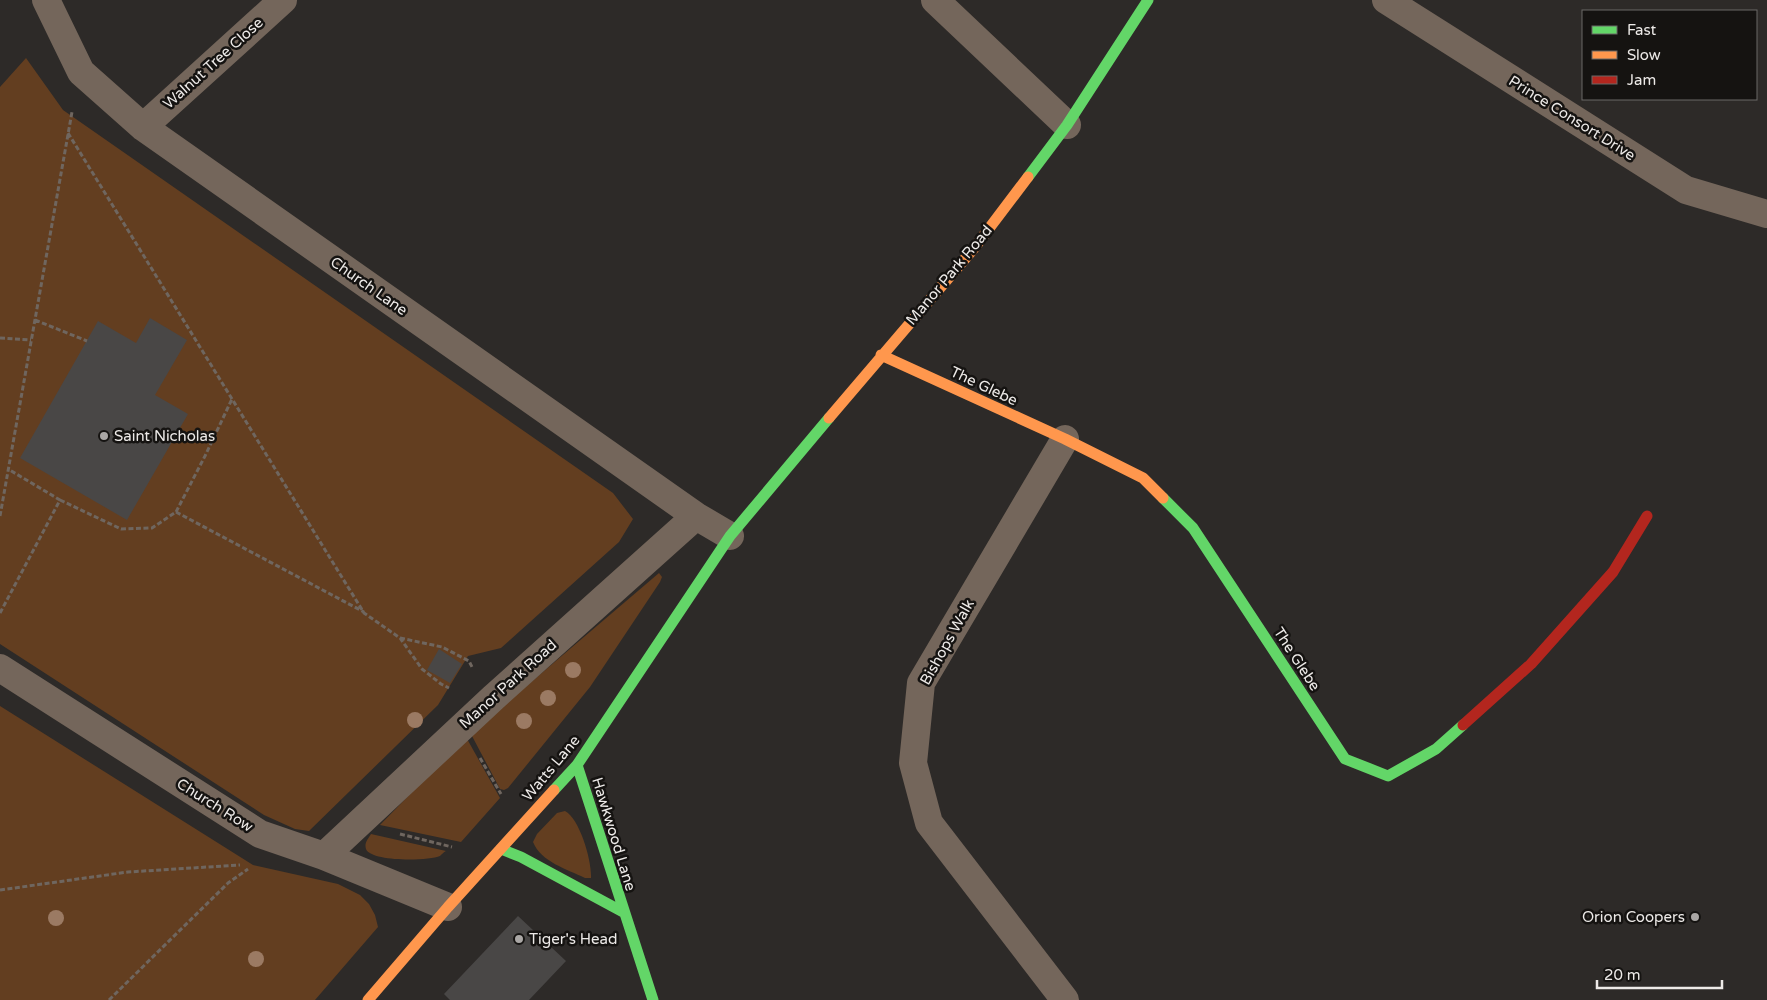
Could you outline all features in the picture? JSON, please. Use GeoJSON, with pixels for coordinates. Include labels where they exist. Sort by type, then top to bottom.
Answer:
{"type":"FeatureCollection","features":[{"type":"Feature","properties":{"kind":"street","name":"Church Lane"},"geometry":{"type":"LineString","coordinates":[[46,0],[80,72],[143,127],[696,516],[730,536]]}},
{"type":"Feature","properties":{"kind":"street","name":"Walnut Tree Close"},"geometry":{"type":"LineString","coordinates":[[143,127],[283,0]]}},
{"type":"Feature","properties":{"kind":"street"},"geometry":{"type":"LineString","coordinates":[[935,0],[1067,125]]}},
{"type":"Feature","properties":{"kind":"street","name":"Manor Park Road"},"geometry":{"type":"LineString","coordinates":[[730,536],[881,355],[975,247],[1067,125],[1148,0]]}},
{"type":"Feature","properties":{"kind":"street","name":"Prince Consort Drive"},"geometry":{"type":"LineString","coordinates":[[1386,0],[1686,190],[1767,214]]}},
{"type":"Feature","properties":{"kind":"street","name":"The Glebe"},"geometry":{"type":"LineString","coordinates":[[881,355],[1065,439],[1143,478],[1193,528],[1345,759],[1388,776],[1436,749],[1531,664],[1613,572],[1647,516]]}},
{"type":"Feature","properties":{"kind":"street","name":"Bishops Walk"},"geometry":{"type":"LineString","coordinates":[[1065,439],[921,683],[913,763],[929,823],[1065,1000]]}},
{"type":"Feature","properties":{"kind":"street","name":"Manor Park Road"},"geometry":{"type":"LineString","coordinates":[[324,856],[493,698],[696,516]]}},
{"type":"Feature","properties":{"kind":"street","name":"Watts Lane"},"geometry":{"type":"LineString","coordinates":[[368,1000],[448,907],[577,765],[730,536]]}},
{"type":"Feature","properties":{"kind":"street","name":"Church Row"},"geometry":{"type":"LineString","coordinates":[[0,668],[260,834],[324,856],[448,907]]}},
{"type":"Feature","properties":{"kind":"street","name":"Hawkwood Lane"},"geometry":{"type":"LineString","coordinates":[[577,765],[652,1000]]}},
{"type":"Feature","properties":{"kind":"street","name":"Hawkwood Lane"},"geometry":{"type":"LineString","coordinates":[[497,853],[521,857],[623,912]]}},
{"type":"Feature","properties":{"kind":"path"},"geometry":{"type":"LineString","coordinates":[[0,516],[80,72]]}},
{"type":"Feature","properties":{"kind":"path"},"geometry":{"type":"LineString","coordinates":[[68,133],[364,613]]}},
{"type":"Feature","properties":{"kind":"path"},"geometry":{"type":"LineString","coordinates":[[34,320],[87,341]]}},
{"type":"Feature","properties":{"kind":"path"},"geometry":{"type":"LineString","coordinates":[[0,338],[31,340]]}},
{"type":"Feature","properties":{"kind":"path"},"geometry":{"type":"LineString","coordinates":[[8,469],[60,500],[121,529],[152,528],[176,512],[232,399]]}},
{"type":"Feature","properties":{"kind":"path"},"geometry":{"type":"LineString","coordinates":[[0,613],[60,500]]}},
{"type":"Feature","properties":{"kind":"path"},"geometry":{"type":"LineString","coordinates":[[176,512],[364,613],[400,638],[422,670],[452,690],[472,666],[469,661],[442,647],[400,638]]}},
{"type":"Feature","properties":{"kind":"path"},"geometry":{"type":"LineString","coordinates":[[461,680],[493,698]]}},
{"type":"Feature","properties":{"kind":"path"},"geometry":{"type":"LineString","coordinates":[[462,727],[520,827]]}},
{"type":"Feature","properties":{"kind":"path"},"geometry":{"type":"LineString","coordinates":[[358,824],[497,853]]}},
{"type":"Feature","properties":{"kind":"path"},"geometry":{"type":"LineString","coordinates":[[0,890],[128,872],[253,865],[228,883],[109,1000]]}},
{"type":"Feature","properties":{"kind":"shaded area"},"geometry":{"type":"Polygon","coordinates":[[[26,58],[63,110],[613,493],[633,519],[619,542],[501,648],[468,656],[438,705],[309,831],[295,829],[264,815],[0,644],[0,87],[26,58]]]}},
{"type":"Feature","properties":{"kind":"shaded area"},"geometry":{"type":"Polygon","coordinates":[[[659,573],[662,577],[660,582],[590,687],[508,788],[500,789],[472,736],[475,730],[659,573]]]}},
{"type":"Feature","properties":{"kind":"shaded area"},"geometry":{"type":"Polygon","coordinates":[[[0,706],[253,865],[338,884],[360,895],[369,904],[375,915],[378,927],[315,1000],[0,1000],[0,706]]]}},
{"type":"Feature","properties":{"kind":"shaded area"},"geometry":{"type":"Polygon","coordinates":[[[466,737],[500,798],[461,842],[380,825],[466,737]]]}},
{"type":"Feature","properties":{"kind":"shaded area"},"geometry":{"type":"Polygon","coordinates":[[[565,811],[576,822],[584,841],[591,878],[585,878],[548,860],[533,842],[537,834],[557,813],[565,811]]]}},
{"type":"Feature","properties":{"kind":"shaded area"},"geometry":{"type":"Polygon","coordinates":[[[371,834],[446,851],[440,856],[424,859],[400,859],[378,856],[366,849],[366,843],[371,834]]]}},
{"type":"Feature","properties":{"kind":"building","name":"Saint Nicholas"},"geometry":{"type":"Polygon","coordinates":[[[150,318],[187,340],[155,395],[188,414],[127,520],[20,458],[98,321],[136,343],[150,318]]]}},
{"type":"Feature","properties":{"kind":"building"},"geometry":{"type":"Polygon","coordinates":[[[439,649],[462,664],[450,683],[427,670],[439,649]]]}},
{"type":"Feature","properties":{"kind":"building","name":"Tiger's Head"},"geometry":{"type":"Polygon","coordinates":[[[518,916],[566,961],[529,1000],[450,1000],[444,994],[518,916]]]}},
{"type":"Feature","properties":{"kind":"traffic: fast"},"geometry":{"type":"LineString","coordinates":[[1028,177],[1067,125],[1148,0]]}},
{"type":"Feature","properties":{"kind":"traffic: fast"},"geometry":{"type":"LineString","coordinates":[[554,790],[577,765],[730,536],[829,418]]}},
{"type":"Feature","properties":{"kind":"traffic: fast"},"geometry":{"type":"LineString","coordinates":[[1163,498],[1193,528],[1345,759],[1388,776],[1436,749],[1463,725]]}},
{"type":"Feature","properties":{"kind":"traffic: fast"},"geometry":{"type":"LineString","coordinates":[[577,765],[653,1000]]}},
{"type":"Feature","properties":{"kind":"traffic: fast"},"geometry":{"type":"LineString","coordinates":[[501,849],[521,857],[623,912]]}},
{"type":"Feature","properties":{"kind":"traffic: slow"},"geometry":{"type":"LineString","coordinates":[[829,418],[975,247],[1028,177]]}},
{"type":"Feature","properties":{"kind":"traffic: slow"},"geometry":{"type":"LineString","coordinates":[[881,355],[1065,439],[1143,478],[1163,498]]}},
{"type":"Feature","properties":{"kind":"traffic: slow"},"geometry":{"type":"LineString","coordinates":[[368,1000],[448,907],[554,790]]}},
{"type":"Feature","properties":{"kind":"traffic: jam"},"geometry":{"type":"LineString","coordinates":[[1463,725],[1531,664],[1613,572],[1647,516]]}},
{"type":"Feature","properties":{"kind":"place","name":"Saint Nicholas"},"geometry":{"type":"Point","coordinates":[104,436]}},
{"type":"Feature","properties":{"kind":"place","name":"Orion Coopers"},"geometry":{"type":"Point","coordinates":[1695,917]}},
{"type":"Feature","properties":{"kind":"place","name":"Tiger's Head"},"geometry":{"type":"Point","coordinates":[519,939]}}]}
